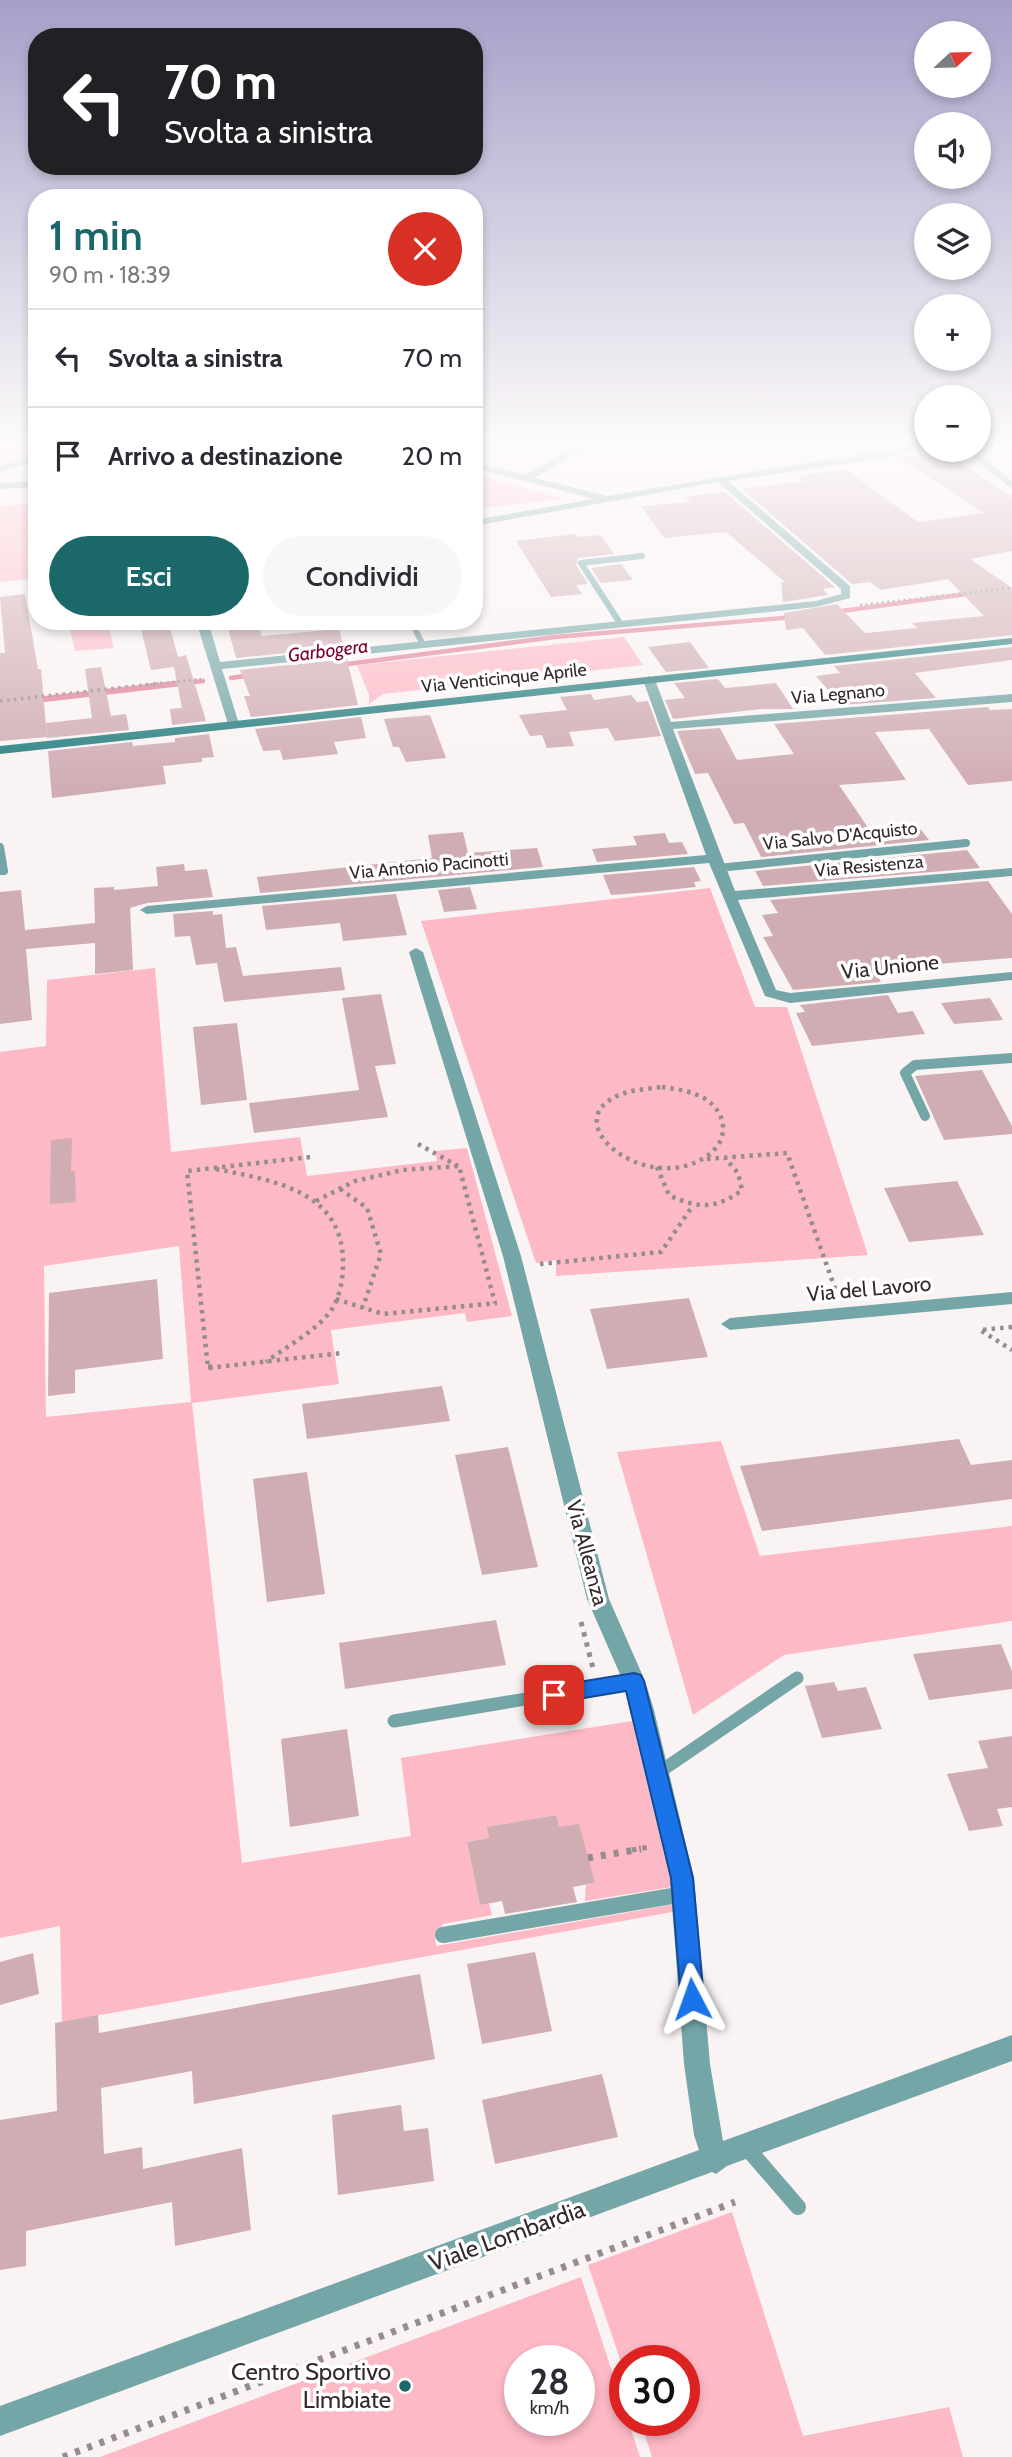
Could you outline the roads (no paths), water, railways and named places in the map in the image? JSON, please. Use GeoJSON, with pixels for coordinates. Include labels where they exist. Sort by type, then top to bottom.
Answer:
{"type":"FeatureCollection","features":[{"type":"Feature","properties":{"kind":"street"},"geometry":{"type":"LineString","coordinates":[[216,676],[422,643],[816,604],[847,595],[846,588],[813,560]]}},
{"type":"Feature","properties":{"kind":"street"},"geometry":{"type":"LineString","coordinates":[[204,630],[216,676],[233,724]]}},
{"type":"Feature","properties":{"kind":"street","name":"Via Venticinque Aprile"},"geometry":{"type":"LineString","coordinates":[[0,750],[1012,641]]}},
{"type":"Feature","properties":{"kind":"street"},"geometry":{"type":"LineString","coordinates":[[649,680],[730,896]]}},
{"type":"Feature","properties":{"kind":"street","name":"Via Legnano"},"geometry":{"type":"LineString","coordinates":[[666,726],[1012,698]]}},
{"type":"Feature","properties":{"kind":"street","name":"Via Antonio Pacinotti"},"geometry":{"type":"LineString","coordinates":[[147,910],[716,863]]}},
{"type":"Feature","properties":{"kind":"street","name":"Via Resistenza"},"geometry":{"type":"LineString","coordinates":[[730,896],[1012,872]]}},
{"type":"Feature","properties":{"kind":"street","name":"Via Unione"},"geometry":{"type":"LineString","coordinates":[[730,896],[767,989],[773,995],[790,998],[1012,976]]}},
{"type":"Feature","properties":{"kind":"street","name":"Via Alleanza"},"geometry":{"type":"LineString","coordinates":[[416,953],[483,1162],[523,1301],[598,1599],[634,1681],[658,1773],[684,1894],[697,2064],[707,2135],[716,2160]]}},
{"type":"Feature","properties":{"kind":"street","name":"Via del Lavoro"},"geometry":{"type":"LineString","coordinates":[[730,1324],[1012,1298]]}},
{"type":"Feature","properties":{"kind":"street","name":"Viale Lombardia"},"geometry":{"type":"LineString","coordinates":[[0,2421],[716,2160],[1012,2048]]}},
{"type":"Feature","properties":{"kind":"lane"},"geometry":{"type":"LineString","coordinates":[[614,560],[581,564],[620,623]]}},
{"type":"Feature","properties":{"kind":"lane"},"geometry":{"type":"LineString","coordinates":[[416,630],[422,643]]}},
{"type":"Feature","properties":{"kind":"lane","name":"Via Salvo D'Acquisto"},"geometry":{"type":"LineString","coordinates":[[716,863],[966,843]]}},
{"type":"Feature","properties":{"kind":"lane"},"geometry":{"type":"LineString","coordinates":[[0,847],[4,871],[0,871]]}},
{"type":"Feature","properties":{"kind":"lane"},"geometry":{"type":"LineString","coordinates":[[925,1116],[905,1073],[915,1065],[1012,1058]]}},
{"type":"Feature","properties":{"kind":"lane"},"geometry":{"type":"LineString","coordinates":[[658,1773],[797,1678]]}},
{"type":"Feature","properties":{"kind":"lane"},"geometry":{"type":"LineString","coordinates":[[394,1721],[634,1681]]}},
{"type":"Feature","properties":{"kind":"lane"},"geometry":{"type":"LineString","coordinates":[[443,1935],[684,1894]]}},
{"type":"Feature","properties":{"kind":"lane"},"geometry":{"type":"LineString","coordinates":[[747,2148],[798,2207]]}},
{"type":"Feature","properties":{"kind":"waterway","name":"Garbogera"},"geometry":{"type":"LineString","coordinates":[[834,612],[974,593]]}},
{"type":"Feature","properties":{"kind":"waterway","name":"Garbogera"},"geometry":{"type":"LineString","coordinates":[[340,665],[555,637],[794,617]]}},
{"type":"Feature","properties":{"kind":"waterway","name":"Garbogera"},"geometry":{"type":"LineString","coordinates":[[231,678],[251,675]]}},
{"type":"Feature","properties":{"kind":"waterway","name":"Garbogera"},"geometry":{"type":"LineString","coordinates":[[167,685],[203,681]]}},
{"type":"Feature","properties":{"kind":"waterway","name":"Garbogera"},"geometry":{"type":"LineString","coordinates":[[36,700],[182,683]]}},
{"type":"Feature","properties":{"kind":"place","name":"Centro Sportivo Limbiate"},"geometry":{"type":"Point","coordinates":[405,2386]}}]}
